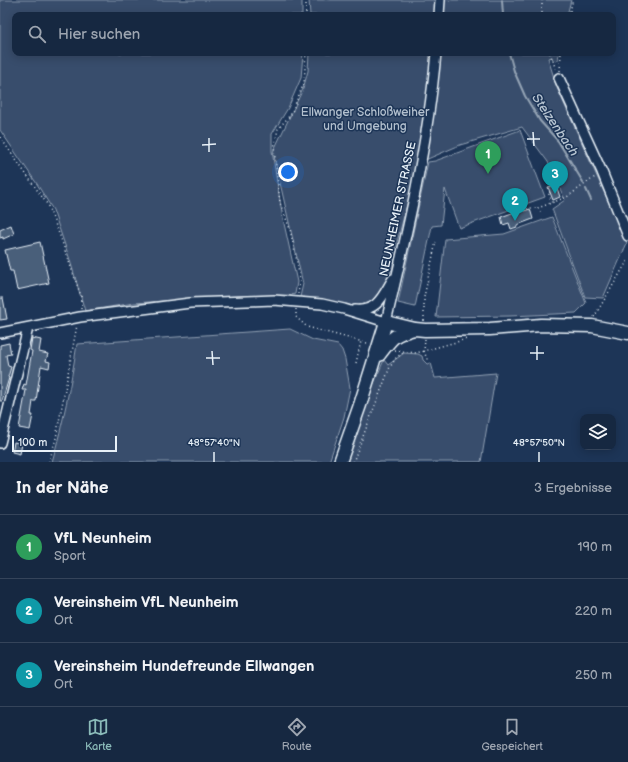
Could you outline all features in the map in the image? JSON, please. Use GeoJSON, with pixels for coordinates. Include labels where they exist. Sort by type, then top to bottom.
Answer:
{"type":"FeatureCollection","features":[{"type":"Feature","properties":{"kind":"main road"},"geometry":{"type":"LineString","coordinates":[[340,462],[386,322],[420,329]]}},
{"type":"Feature","properties":{"kind":"main road"},"geometry":{"type":"LineString","coordinates":[[373,364],[390,340],[400,333],[420,329],[490,329],[541,325],[592,326],[628,333]]}},
{"type":"Feature","properties":{"kind":"street"},"geometry":{"type":"LineString","coordinates":[[439,12],[440,0]]}},
{"type":"Feature","properties":{"kind":"street","name":"NEUNHEIMER STRASSE"},"geometry":{"type":"LineString","coordinates":[[386,322],[421,164],[430,108],[436,56]]}},
{"type":"Feature","properties":{"kind":"street"},"geometry":{"type":"LineString","coordinates":[[559,78],[602,172],[628,236]]}},
{"type":"Feature","properties":{"kind":"street"},"geometry":{"type":"LineString","coordinates":[[344,309],[363,311],[378,303],[398,271]]}},
{"type":"Feature","properties":{"kind":"street"},"geometry":{"type":"LineString","coordinates":[[0,333],[190,303],[274,300],[297,306],[322,304],[386,322]]}},
{"type":"Feature","properties":{"kind":"street"},"geometry":{"type":"LineString","coordinates":[[0,443],[28,328]]}},
{"type":"Feature","properties":{"kind":"path"},"geometry":{"type":"LineString","coordinates":[[306,0],[306,12]]}},
{"type":"Feature","properties":{"kind":"path"},"geometry":{"type":"LineString","coordinates":[[542,0],[542,12]]}},
{"type":"Feature","properties":{"kind":"path"},"geometry":{"type":"LineString","coordinates":[[570,12],[573,0]]}},
{"type":"Feature","properties":{"kind":"path"},"geometry":{"type":"LineString","coordinates":[[306,56],[304,83],[291,114],[278,129],[274,148],[280,203],[290,229],[300,281],[296,317],[307,327],[367,343]]}},
{"type":"Feature","properties":{"kind":"path"},"geometry":{"type":"LineString","coordinates":[[551,56],[559,78]]}},
{"type":"Feature","properties":{"kind":"path"},"geometry":{"type":"LineString","coordinates":[[559,78],[561,56]]}},
{"type":"Feature","properties":{"kind":"path"},"geometry":{"type":"LineString","coordinates":[[0,137],[47,204],[81,296],[78,321],[56,438],[49,462]]}},
{"type":"Feature","properties":{"kind":"path"},"geometry":{"type":"LineString","coordinates":[[523,210],[538,208],[567,197],[602,172]]}},
{"type":"Feature","properties":{"kind":"path"},"geometry":{"type":"LineString","coordinates":[[550,192],[548,192],[552,203]]}},
{"type":"Feature","properties":{"kind":"path"},"geometry":{"type":"LineString","coordinates":[[538,208],[540,212]]}},
{"type":"Feature","properties":{"kind":"path"},"geometry":{"type":"LineString","coordinates":[[428,362],[424,351],[420,329],[424,297],[436,242]]}},
{"type":"Feature","properties":{"kind":"path"},"geometry":{"type":"LineString","coordinates":[[592,326],[593,319],[628,260]]}},
{"type":"Feature","properties":{"kind":"path"},"geometry":{"type":"LineString","coordinates":[[391,349],[416,353],[472,339]]}},
{"type":"Feature","properties":{"kind":"path"},"geometry":{"type":"LineString","coordinates":[[356,363],[361,341]]}},
{"type":"Feature","properties":{"kind":"path"},"geometry":{"type":"LineString","coordinates":[[353,462],[390,367],[396,358],[404,352]]}},
{"type":"Feature","properties":{"kind":"green space"},"geometry":{"type":"Polygon","coordinates":[[[0,0],[302,0],[302,12],[12,12],[12,56],[303,56],[301,78],[288,108],[272,134],[272,151],[283,219],[297,282],[295,294],[134,303],[85,311],[53,210],[0,130],[0,0]]]}},
{"type":"Feature","properties":{"kind":"green space"},"geometry":{"type":"Polygon","coordinates":[[[309,0],[571,0],[568,12],[310,12],[309,0]]]}},
{"type":"Feature","properties":{"kind":"green space","name":"Ellwanger Schloßweiher und Umgebung"},"geometry":{"type":"Polygon","coordinates":[[[309,56],[559,56],[558,60],[556,61],[553,60],[552,57],[548,58],[557,88],[627,243],[603,298],[585,297],[552,209],[565,200],[548,162],[522,127],[460,145],[416,164],[393,257],[393,268],[379,292],[370,303],[354,306],[300,297],[303,284],[273,152],[303,89],[308,71],[309,56]]]}},
{"type":"Feature","properties":{"kind":"green space"},"geometry":{"type":"Polygon","coordinates":[[[520,130],[545,197],[459,228],[445,189],[441,225],[432,226],[415,307],[398,303],[428,162],[435,161],[520,130]]]}},
{"type":"Feature","properties":{"kind":"green space"},"geometry":{"type":"Polygon","coordinates":[[[552,217],[586,303],[576,313],[436,317],[445,239],[504,234],[552,217]]]}},
{"type":"Feature","properties":{"kind":"green space"},"geometry":{"type":"Polygon","coordinates":[[[290,329],[313,340],[338,345],[342,350],[345,359],[350,388],[344,417],[329,462],[52,462],[60,433],[77,344],[290,329]]]}},
{"type":"Feature","properties":{"kind":"green space"},"geometry":{"type":"Polygon","coordinates":[[[404,353],[418,354],[422,356],[423,360],[427,364],[431,363],[435,378],[496,373],[481,462],[344,462],[384,360],[388,365],[404,353]]]}},
{"type":"Feature","properties":{"kind":"building"},"geometry":{"type":"Polygon","coordinates":[[[556,185],[560,197],[553,200],[548,187],[556,185]]]}},
{"type":"Feature","properties":{"kind":"building"},"geometry":{"type":"Polygon","coordinates":[[[523,209],[524,211],[530,209],[533,219],[511,229],[509,223],[503,225],[501,217],[523,209]]]}},
{"type":"Feature","properties":{"kind":"building"},"geometry":{"type":"Polygon","coordinates":[[[11,225],[14,234],[3,239],[3,237],[0,238],[0,230],[11,225]]]}},
{"type":"Feature","properties":{"kind":"building"},"geometry":{"type":"Polygon","coordinates":[[[40,242],[49,283],[17,290],[13,271],[10,271],[5,250],[40,242]]]}},
{"type":"Feature","properties":{"kind":"building"},"geometry":{"type":"Polygon","coordinates":[[[0,298],[3,298],[7,319],[0,320],[0,298]]]}},
{"type":"Feature","properties":{"kind":"building"},"geometry":{"type":"Polygon","coordinates":[[[32,338],[41,340],[39,352],[48,354],[46,361],[50,362],[49,368],[41,366],[36,401],[33,401],[31,415],[33,415],[30,430],[19,428],[26,390],[22,390],[24,384],[26,385],[32,351],[30,350],[32,338]]]}},
{"type":"Feature","properties":{"kind":"building"},"geometry":{"type":"Polygon","coordinates":[[[9,343],[11,354],[6,355],[8,366],[11,367],[2,401],[0,401],[0,345],[9,343]]]}},
{"type":"Feature","properties":{"kind":"building"},"geometry":{"type":"Polygon","coordinates":[[[14,442],[22,444],[20,454],[12,452],[14,442]]]}},
{"type":"Feature","properties":{"kind":"waterway","name":"Stelzenbach"},"geometry":{"type":"LineString","coordinates":[[502,0],[503,12]]}},
{"type":"Feature","properties":{"kind":"waterway","name":"Stelzenbach"},"geometry":{"type":"LineString","coordinates":[[510,56],[514,71],[525,96],[540,121],[558,141],[583,182]]}},
{"type":"Feature","properties":{"kind":"waterway","name":"Stelzenbach"},"geometry":{"type":"LineString","coordinates":[[586,189],[591,200]]}},
{"type":"Feature","properties":{"kind":"place","name":"VfL Neunheim"},"geometry":{"type":"Point","coordinates":[488,174]}},
{"type":"Feature","properties":{"kind":"place","name":"Vereinsheim Hundefreunde Ellwangen"},"geometry":{"type":"Point","coordinates":[555,194]}},
{"type":"Feature","properties":{"kind":"place","name":"Vereinsheim VfL Neunheim"},"geometry":{"type":"Point","coordinates":[515,221]}}]}
